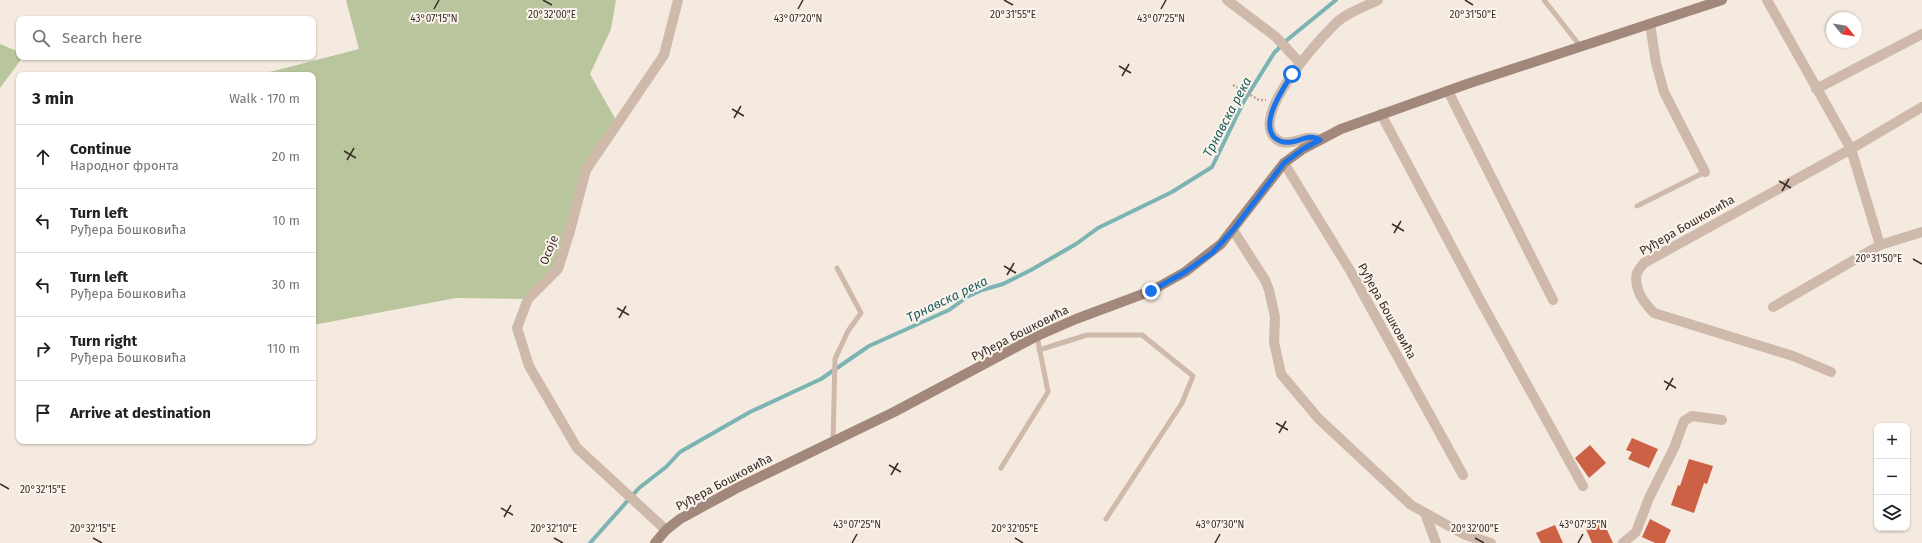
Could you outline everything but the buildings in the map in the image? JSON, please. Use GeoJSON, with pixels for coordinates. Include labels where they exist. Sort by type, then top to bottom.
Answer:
{"type":"FeatureCollection","features":[{"type":"Feature","properties":{"kind":"main road","name":"Руђера Бошковића"},"geometry":{"type":"LineString","coordinates":[[656,543],[666,530],[705,504],[933,392],[1037,336],[1163,285],[1212,253],[1233,230],[1284,163],[1303,149],[1341,129],[1448,91],[1582,48],[1722,0]]}},
{"type":"Feature","properties":{"kind":"street","name":"Осоје"},"geometry":{"type":"LineString","coordinates":[[666,530],[577,448],[529,366],[517,328],[528,300],[558,269],[570,231],[586,170],[664,55],[678,0]]}},
{"type":"Feature","properties":{"kind":"street"},"geometry":{"type":"LineString","coordinates":[[1227,0],[1276,37],[1300,64]]}},
{"type":"Feature","properties":{"kind":"street"},"geometry":{"type":"LineString","coordinates":[[1320,140],[1308,137],[1290,142],[1280,141],[1271,133],[1270,126],[1272,110],[1276,100],[1300,64],[1335,24],[1344,17],[1378,0]]}},
{"type":"Feature","properties":{"kind":"street"},"geometry":{"type":"LineString","coordinates":[[1767,0],[1851,149],[1880,245]]}},
{"type":"Feature","properties":{"kind":"street"},"geometry":{"type":"LineString","coordinates":[[1650,24],[1656,63],[1664,92],[1705,172]]}},
{"type":"Feature","properties":{"kind":"street"},"geometry":{"type":"LineString","coordinates":[[1816,89],[1922,34]]}},
{"type":"Feature","properties":{"kind":"street"},"geometry":{"type":"LineString","coordinates":[[1448,91],[1553,300]]}},
{"type":"Feature","properties":{"kind":"street","name":"Руђера Бошковића"},"geometry":{"type":"LineString","coordinates":[[1831,372],[1793,356],[1654,313],[1642,301],[1637,286],[1637,273],[1644,263],[1851,149],[1922,107]]}},
{"type":"Feature","properties":{"kind":"street"},"geometry":{"type":"LineString","coordinates":[[1381,114],[1479,298],[1583,486]]}},
{"type":"Feature","properties":{"kind":"street","name":"Руђера Бошковића"},"geometry":{"type":"LineString","coordinates":[[1284,163],[1351,272],[1463,475]]}},
{"type":"Feature","properties":{"kind":"street"},"geometry":{"type":"LineString","coordinates":[[1233,230],[1265,280],[1272,299],[1275,317],[1274,342],[1281,374],[1318,418],[1411,505],[1465,535],[1492,543]]}},
{"type":"Feature","properties":{"kind":"street"},"geometry":{"type":"LineString","coordinates":[[1773,307],[1880,245],[1922,232]]}},
{"type":"Feature","properties":{"kind":"street"},"geometry":{"type":"LineString","coordinates":[[1623,543],[1636,532],[1649,498],[1674,448],[1684,422],[1692,416],[1722,420]]}},
{"type":"Feature","properties":{"kind":"street"},"geometry":{"type":"LineString","coordinates":[[1425,513],[1436,543]]}},
{"type":"Feature","properties":{"kind":"lane"},"geometry":{"type":"LineString","coordinates":[[1544,0],[1582,48]]}},
{"type":"Feature","properties":{"kind":"lane"},"geometry":{"type":"LineString","coordinates":[[1637,206],[1705,172]]}},
{"type":"Feature","properties":{"kind":"lane"},"geometry":{"type":"LineString","coordinates":[[833,442],[835,360],[848,331],[861,313],[837,268]]}},
{"type":"Feature","properties":{"kind":"lane","name":"Руђера Бошковића"},"geometry":{"type":"LineString","coordinates":[[1039,350],[1087,335],[1142,335],[1193,376],[1182,403],[1106,520]]}},
{"type":"Feature","properties":{"kind":"lane"},"geometry":{"type":"LineString","coordinates":[[1001,468],[1048,392],[1037,336]]}},
{"type":"Feature","properties":{"kind":"path"},"geometry":{"type":"LineString","coordinates":[[1233,85],[1257,99]]}},
{"type":"Feature","properties":{"kind":"green space"},"geometry":{"type":"Polygon","coordinates":[[[346,0],[616,0],[611,29],[590,74],[617,122],[586,170],[558,269],[528,299],[456,298],[316,324],[316,72],[270,72],[359,49],[346,0]]]}},
{"type":"Feature","properties":{"kind":"green space"},"geometry":{"type":"Polygon","coordinates":[[[0,44],[16,51],[16,60],[21,60],[0,88],[0,44]]]}},
{"type":"Feature","properties":{"kind":"waterway","name":"Трнавска река"},"geometry":{"type":"LineString","coordinates":[[590,543],[639,488],[666,467],[680,452],[750,412],[821,379],[869,346],[949,310],[967,297],[982,290],[1003,284],[1031,270],[1076,244],[1098,228],[1172,192],[1212,167],[1244,101],[1274,53],[1287,40],[1336,0]]}},
{"type":"Feature","properties":{"kind":"route"},"geometry":{"type":"LineString","coordinates":[[1151,291],[1185,272],[1212,253],[1233,230],[1284,163],[1303,149],[1320,140],[1318,138],[1308,137],[1290,142],[1284,142],[1276,139],[1271,133],[1270,126],[1272,110],[1276,100],[1292,74]]}}]}
